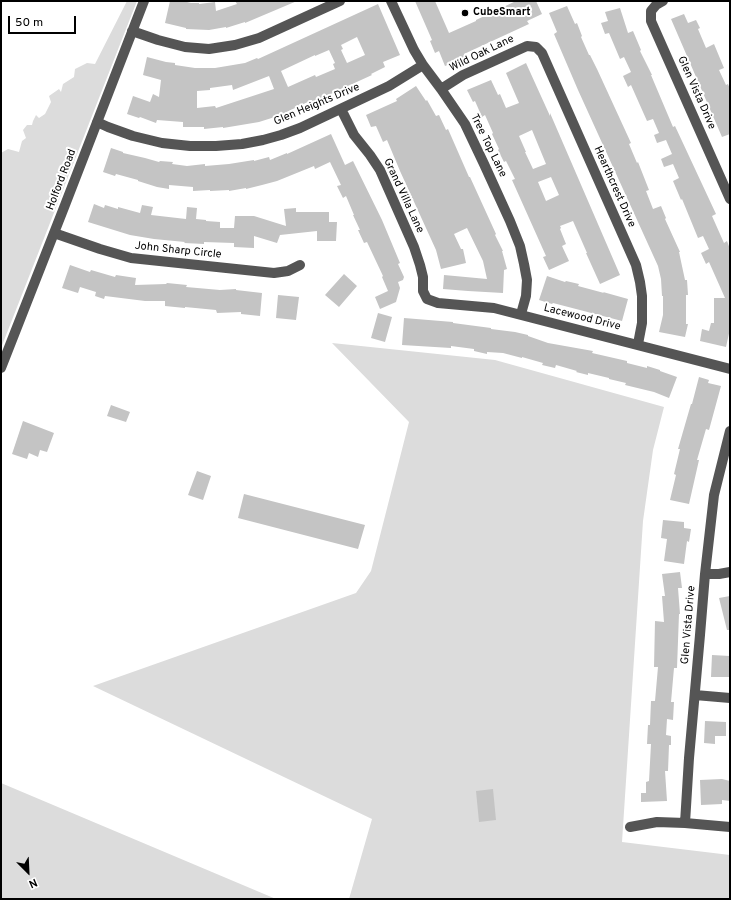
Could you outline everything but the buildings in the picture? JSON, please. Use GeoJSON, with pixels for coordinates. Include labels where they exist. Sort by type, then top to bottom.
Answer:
{"type":"FeatureCollection","features":[{"type":"Feature","properties":{"kind":"street","name":"Holford Road"},"geometry":{"type":"LineString","coordinates":[[1,368],[144,1]]}},
{"type":"Feature","properties":{"kind":"street"},"geometry":{"type":"LineString","coordinates":[[132,32],[185,47],[209,49],[235,46],[259,38],[340,1]]}},
{"type":"Feature","properties":{"kind":"street","name":"Tree Top Lane"},"geometry":{"type":"LineString","coordinates":[[391,1],[408,38],[423,65],[465,124],[494,184],[520,246],[526,280],[526,296],[521,314]]}},
{"type":"Feature","properties":{"kind":"street","name":"Glen Vista Drive"},"geometry":{"type":"LineString","coordinates":[[663,1],[656,5],[651,11],[651,21],[730,199]]}},
{"type":"Feature","properties":{"kind":"street","name":"Wild Oak Lane"},"geometry":{"type":"LineString","coordinates":[[441,89],[474,69],[527,46],[536,47]]}},
{"type":"Feature","properties":{"kind":"street","name":"Hearthcrest Drive"},"geometry":{"type":"LineString","coordinates":[[536,47],[542,53],[636,265],[642,296],[642,323],[638,344]]}},
{"type":"Feature","properties":{"kind":"street","name":"Glen Heights Drive"},"geometry":{"type":"LineString","coordinates":[[97,122],[133,136],[162,143],[190,146],[242,144],[263,140],[300,128],[389,86],[423,65]]}},
{"type":"Feature","properties":{"kind":"street","name":"Grand Villa Lane"},"geometry":{"type":"LineString","coordinates":[[341,109],[354,135],[380,170],[414,247],[423,277],[423,291],[427,299]]}},
{"type":"Feature","properties":{"kind":"street","name":"John Sharp Circle"},"geometry":{"type":"LineString","coordinates":[[54,233],[130,258],[274,273],[288,271],[300,265]]}},
{"type":"Feature","properties":{"kind":"street","name":"Lacewood Drive"},"geometry":{"type":"LineString","coordinates":[[427,299],[438,303],[494,308],[521,314],[730,368]]}},
{"type":"Feature","properties":{"kind":"street","name":"Glen Vista Drive"},"geometry":{"type":"LineString","coordinates":[[684,823],[705,574],[714,496],[730,431]]}},
{"type":"Feature","properties":{"kind":"street"},"geometry":{"type":"LineString","coordinates":[[705,574],[730,572]]}},
{"type":"Feature","properties":{"kind":"street"},"geometry":{"type":"LineString","coordinates":[[694,695],[730,698]]}},
{"type":"Feature","properties":{"kind":"street"},"geometry":{"type":"LineString","coordinates":[[630,828],[656,822],[730,827]]}},
{"type":"Feature","properties":{"kind":"shaded area"},"geometry":{"type":"Polygon","coordinates":[[[127,1],[137,1],[1,348],[1,153],[8,149],[19,152],[22,141],[26,138],[23,130],[27,125],[32,125],[36,115],[39,118],[45,114],[51,102],[49,96],[59,89],[61,92],[63,84],[74,77],[75,69],[87,63],[95,64],[127,1]]]}},
{"type":"Feature","properties":{"kind":"shaded area"},"geometry":{"type":"Polygon","coordinates":[[[332,343],[495,360],[664,407],[653,450],[643,521],[622,842],[730,855],[730,899],[349,899],[372,819],[93,686],[356,593],[371,571],[409,422],[332,343]]]}},
{"type":"Feature","properties":{"kind":"shaded area"},"geometry":{"type":"Polygon","coordinates":[[[1,783],[276,899],[1,899],[1,783]]]}},
{"type":"Feature","properties":{"kind":"place","name":"CubeSmart"},"geometry":{"type":"Point","coordinates":[465,13]}}]}
